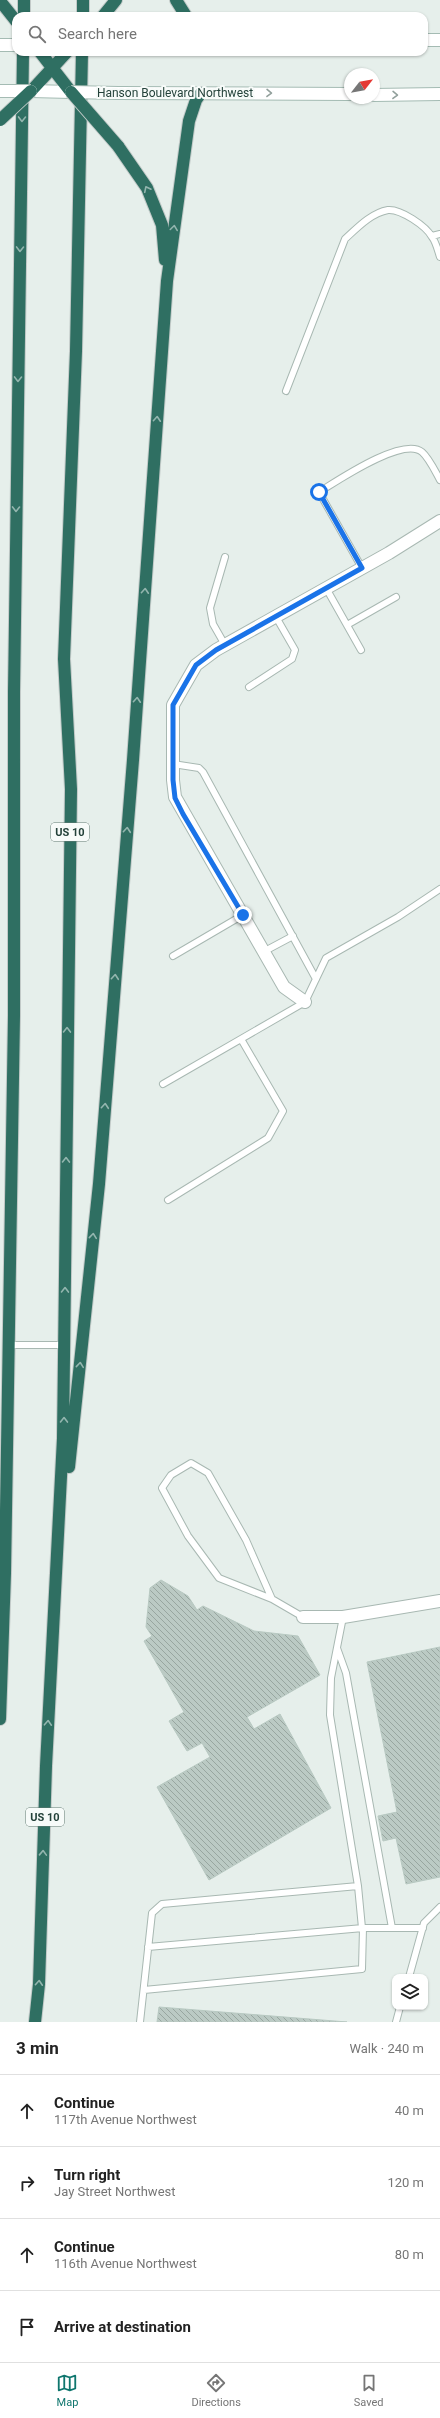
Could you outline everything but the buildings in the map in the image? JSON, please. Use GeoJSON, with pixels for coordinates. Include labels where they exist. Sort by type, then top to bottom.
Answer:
{"type":"FeatureCollection","features":[{"type":"Feature","properties":{"kind":"highway"},"geometry":{"type":"LineString","coordinates":[[24,0],[24,12]]}},
{"type":"Feature","properties":{"kind":"highway"},"geometry":{"type":"LineString","coordinates":[[83,0],[83,12]]}},
{"type":"Feature","properties":{"kind":"highway"},"geometry":{"type":"LineString","coordinates":[[107,12],[116,0]]}},
{"type":"Feature","properties":{"kind":"highway"},"geometry":{"type":"LineString","coordinates":[[176,0],[184,12]]}},
{"type":"Feature","properties":{"kind":"highway"},"geometry":{"type":"LineString","coordinates":[[0,1],[12,15]]}},
{"type":"Feature","properties":{"kind":"highway"},"geometry":{"type":"LineString","coordinates":[[0,1719],[5,1573],[14,1016],[14,692],[23,56]]}},
{"type":"Feature","properties":{"kind":"highway"},"geometry":{"type":"LineString","coordinates":[[43,56],[71,92],[118,146],[147,188],[162,225],[167,281]]}},
{"type":"Feature","properties":{"kind":"highway"},"geometry":{"type":"LineString","coordinates":[[0,120],[31,91],[63,56]]}},
{"type":"Feature","properties":{"kind":"highway","name":"US 10"},"geometry":{"type":"LineString","coordinates":[[35,2022],[39,1984],[54,1613],[63,1438],[71,789],[64,659],[76,351],[82,56]]}},
{"type":"Feature","properties":{"kind":"highway"},"geometry":{"type":"LineString","coordinates":[[54,1613],[99,1184],[133,752],[167,281],[189,121],[196,100],[201,93]]}},
{"type":"Feature","properties":{"kind":"street"},"geometry":{"type":"LineString","coordinates":[[428,40],[440,40]]}},
{"type":"Feature","properties":{"kind":"street"},"geometry":{"type":"LineString","coordinates":[[0,44],[12,45]]}},
{"type":"Feature","properties":{"kind":"street","name":"Hanson Boulevard Northwest"},"geometry":{"type":"LineString","coordinates":[[0,91],[344,94]]}},
{"type":"Feature","properties":{"kind":"street"},"geometry":{"type":"LineString","coordinates":[[380,95],[440,94]]}},
{"type":"Feature","properties":{"kind":"street"},"geometry":{"type":"LineString","coordinates":[[305,1002],[284,987],[175,798],[173,764],[173,705],[196,665],[225,645],[362,568],[440,521]]}},
{"type":"Feature","properties":{"kind":"street"},"geometry":{"type":"LineString","coordinates":[[303,1617],[343,1617],[440,1601]]}},
{"type":"Feature","properties":{"kind":"lane"},"geometry":{"type":"LineString","coordinates":[[286,391],[345,239],[363,223],[374,215],[389,210],[401,212],[411,218],[432,236],[440,257]]}},
{"type":"Feature","properties":{"kind":"lane"},"geometry":{"type":"LineString","coordinates":[[432,236],[440,234]]}},
{"type":"Feature","properties":{"kind":"lane"},"geometry":{"type":"LineString","coordinates":[[362,568],[319,492],[356,469],[393,451],[410,447],[421,451],[440,480]]}},
{"type":"Feature","properties":{"kind":"lane"},"geometry":{"type":"LineString","coordinates":[[225,645],[213,624],[210,608],[226,557]]}},
{"type":"Feature","properties":{"kind":"lane"},"geometry":{"type":"LineString","coordinates":[[326,588],[360,650]]}},
{"type":"Feature","properties":{"kind":"lane"},"geometry":{"type":"LineString","coordinates":[[347,626],[396,597]]}},
{"type":"Feature","properties":{"kind":"lane"},"geometry":{"type":"LineString","coordinates":[[249,687],[292,659],[295,650],[276,617]]}},
{"type":"Feature","properties":{"kind":"lane"},"geometry":{"type":"LineString","coordinates":[[173,764],[200,768],[203,772],[316,979]]}},
{"type":"Feature","properties":{"kind":"lane"},"geometry":{"type":"LineString","coordinates":[[163,1084],[305,1002],[326,958],[398,917],[440,888]]}},
{"type":"Feature","properties":{"kind":"lane"},"geometry":{"type":"LineString","coordinates":[[173,956],[243,915]]}},
{"type":"Feature","properties":{"kind":"lane"},"geometry":{"type":"LineString","coordinates":[[264,952],[293,936]]}},
{"type":"Feature","properties":{"kind":"lane"},"geometry":{"type":"LineString","coordinates":[[168,1200],[268,1138],[283,1111],[241,1039]]}},
{"type":"Feature","properties":{"kind":"lane"},"geometry":{"type":"LineString","coordinates":[[8,1345],[65,1345]]}},
{"type":"Feature","properties":{"kind":"lane"},"geometry":{"type":"LineString","coordinates":[[272,1599],[246,1540],[208,1473],[191,1463],[171,1475],[162,1488],[188,1536],[219,1578],[272,1599],[303,1617]]}},
{"type":"Feature","properties":{"kind":"lane"},"geometry":{"type":"LineString","coordinates":[[144,1990],[362,1969],[363,1928],[358,1886],[330,1715],[331,1678],[343,1617]]}},
{"type":"Feature","properties":{"kind":"lane"},"geometry":{"type":"LineString","coordinates":[[337,1648],[346,1672],[392,1928]]}},
{"type":"Feature","properties":{"kind":"lane"},"geometry":{"type":"LineString","coordinates":[[140,2022],[152,1913],[162,1904],[358,1886]]}},
{"type":"Feature","properties":{"kind":"lane"},"geometry":{"type":"LineString","coordinates":[[410,1974],[424,1923],[440,1907]]}},
{"type":"Feature","properties":{"kind":"lane"},"geometry":{"type":"LineString","coordinates":[[148,1947],[363,1928],[423,1928]]}},
{"type":"Feature","properties":{"kind":"lane"},"geometry":{"type":"LineString","coordinates":[[396,2022],[399,2010]]}},
{"type":"Feature","properties":{"kind":"route"},"geometry":{"type":"LineString","coordinates":[[243,915],[175,798],[173,780],[173,705],[186,678],[196,665],[216,650],[362,568],[319,492]]}}]}
